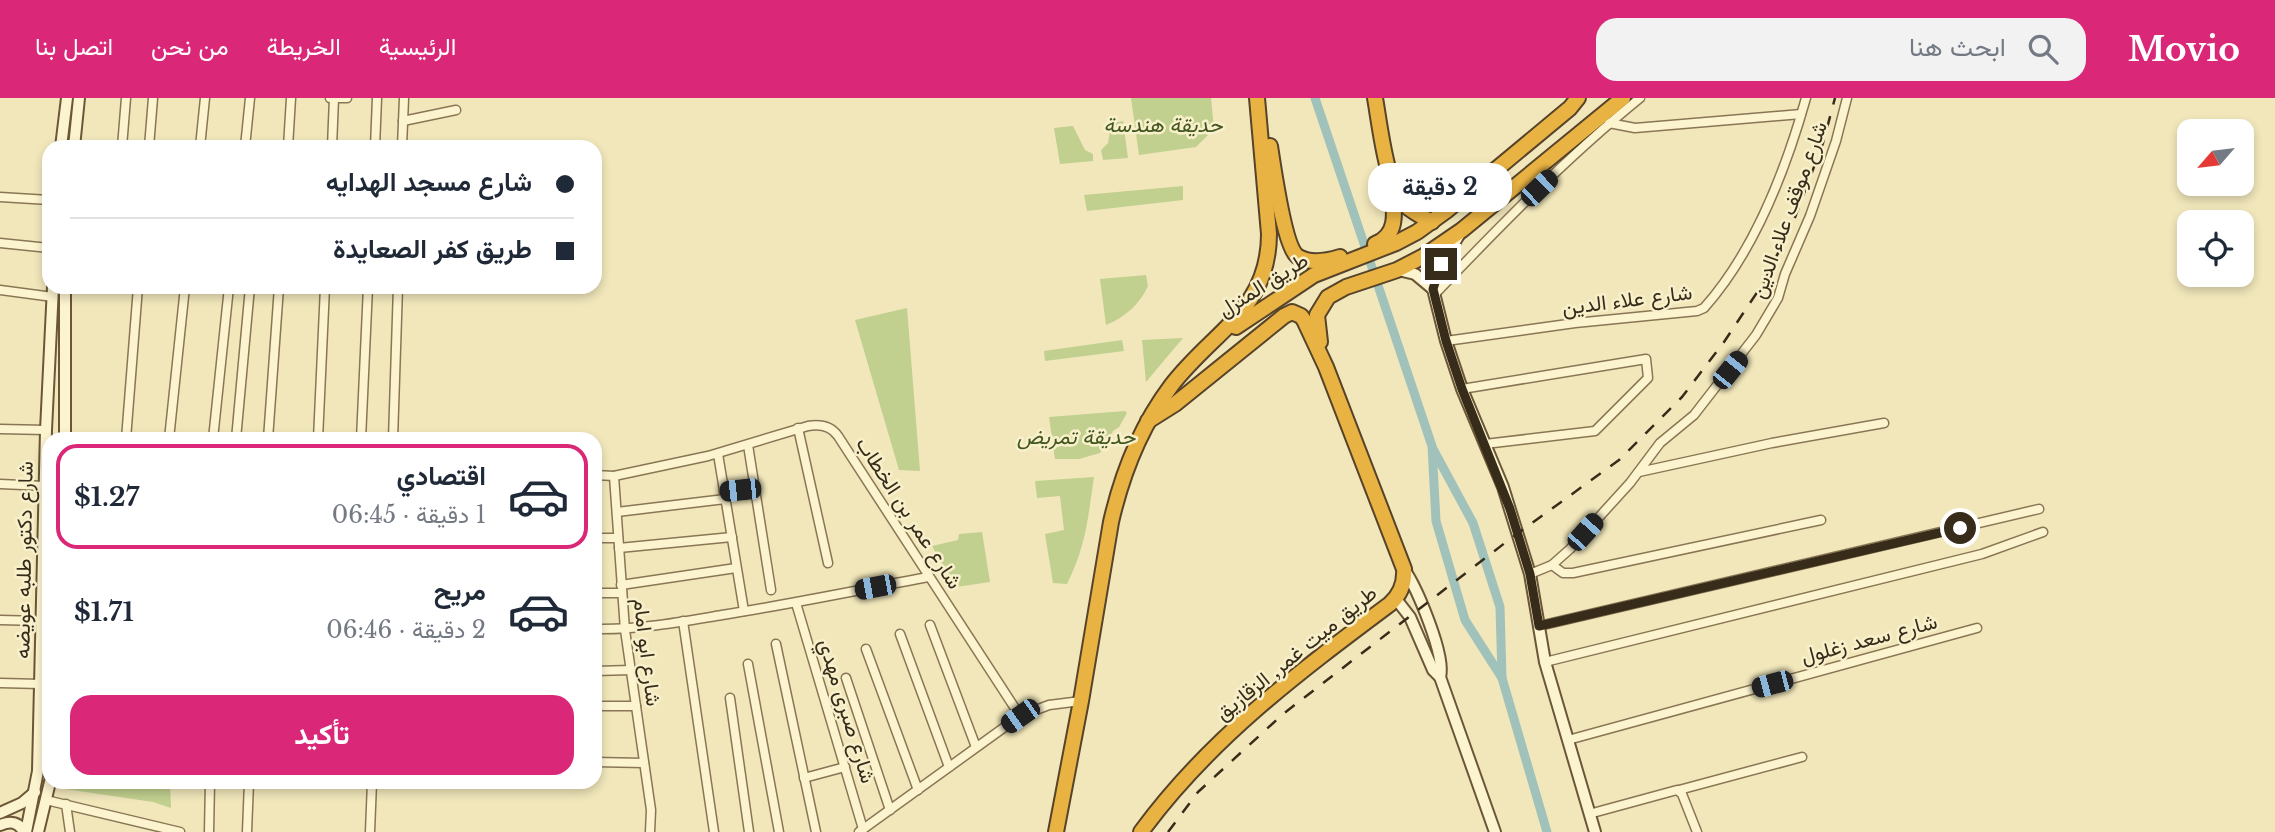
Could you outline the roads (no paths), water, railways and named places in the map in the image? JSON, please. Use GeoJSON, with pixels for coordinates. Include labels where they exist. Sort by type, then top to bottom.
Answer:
{"type":"FeatureCollection","features":[{"type":"Feature","properties":{"kind":"highway"},"geometry":{"type":"LineString","coordinates":[[1258,98],[1266,111],[1273,166],[1291,248],[1297,256],[1308,260],[1338,261]]}},
{"type":"Feature","properties":{"kind":"highway"},"geometry":{"type":"LineString","coordinates":[[1056,832],[1116,501],[1138,440],[1172,386],[1249,303],[1261,282],[1268,260],[1269,234],[1258,98]]}},
{"type":"Feature","properties":{"kind":"highway"},"geometry":{"type":"LineString","coordinates":[[1375,98],[1391,181],[1394,225],[1386,243]]}},
{"type":"Feature","properties":{"kind":"highway"},"geometry":{"type":"LineString","coordinates":[[1602,122],[1610,98]]}},
{"type":"Feature","properties":{"kind":"highway"},"geometry":{"type":"LineString","coordinates":[[1326,367],[1317,316],[1328,297],[1346,287],[1412,264],[1462,230],[1602,122],[1623,98]]}},
{"type":"Feature","properties":{"kind":"highway"},"geometry":{"type":"LineString","coordinates":[[1386,243],[1405,239],[1432,222],[1577,101]]}},
{"type":"Feature","properties":{"kind":"highway"},"geometry":{"type":"LineString","coordinates":[[1391,181],[1402,202],[1415,214],[1432,222]]}},
{"type":"Feature","properties":{"kind":"highway","name":"طريق المنزل"},"geometry":{"type":"LineString","coordinates":[[1211,343],[1301,282],[1338,261],[1386,243]]}},
{"type":"Feature","properties":{"kind":"highway"},"geometry":{"type":"LineString","coordinates":[[1148,421],[1175,404],[1292,312],[1301,316],[1326,367],[1404,569]]}},
{"type":"Feature","properties":{"kind":"highway","name":"طريق ميت غمر, الزقازيق"},"geometry":{"type":"LineString","coordinates":[[1141,832],[1189,774],[1240,722],[1303,669],[1396,599],[1404,585],[1404,569]]}},
{"type":"Feature","properties":{"kind":"street"},"geometry":{"type":"LineString","coordinates":[[62,140],[66,98]]}},
{"type":"Feature","properties":{"kind":"street"},"geometry":{"type":"LineString","coordinates":[[75,140],[79,98]]}},
{"type":"Feature","properties":{"kind":"street"},"geometry":{"type":"LineString","coordinates":[[122,140],[125,98]]}},
{"type":"Feature","properties":{"kind":"street"},"geometry":{"type":"LineString","coordinates":[[150,140],[153,98]]}},
{"type":"Feature","properties":{"kind":"street"},"geometry":{"type":"LineString","coordinates":[[201,140],[205,98]]}},
{"type":"Feature","properties":{"kind":"street"},"geometry":{"type":"LineString","coordinates":[[246,140],[250,98]]}},
{"type":"Feature","properties":{"kind":"street"},"geometry":{"type":"LineString","coordinates":[[288,140],[291,98]]}},
{"type":"Feature","properties":{"kind":"street"},"geometry":{"type":"LineString","coordinates":[[332,140],[332,98],[347,98]]}},
{"type":"Feature","properties":{"kind":"street"},"geometry":{"type":"LineString","coordinates":[[375,140],[377,98]]}},
{"type":"Feature","properties":{"kind":"street"},"geometry":{"type":"LineString","coordinates":[[402,140],[404,98]]}},
{"type":"Feature","properties":{"kind":"street"},"geometry":{"type":"LineString","coordinates":[[1433,292],[1602,122],[1640,98]]}},
{"type":"Feature","properties":{"kind":"street","name":"شارع علاء الدين"},"geometry":{"type":"LineString","coordinates":[[1446,341],[1575,323],[1701,310],[1714,296],[1748,243],[1782,168],[1806,98]]}},
{"type":"Feature","properties":{"kind":"street","name":"شارع موقف علاء الدين"},"geometry":{"type":"LineString","coordinates":[[1530,574],[1552,565],[1570,549],[1639,472],[1660,443],[1698,411],[1745,351],[1776,303],[1824,179],[1847,98]]}},
{"type":"Feature","properties":{"kind":"street"},"geometry":{"type":"LineString","coordinates":[[403,121],[456,110]]}},
{"type":"Feature","properties":{"kind":"street"},"geometry":{"type":"LineString","coordinates":[[1602,122],[1635,128],[1801,114]]}},
{"type":"Feature","properties":{"kind":"street"},"geometry":{"type":"LineString","coordinates":[[0,198],[42,200]]}},
{"type":"Feature","properties":{"kind":"street"},"geometry":{"type":"LineString","coordinates":[[1433,292],[1447,252],[1462,230]]}},
{"type":"Feature","properties":{"kind":"street"},"geometry":{"type":"LineString","coordinates":[[0,243],[42,247]]}},
{"type":"Feature","properties":{"kind":"street"},"geometry":{"type":"LineString","coordinates":[[1397,270],[1415,274],[1433,292],[1462,389],[1510,509],[1530,574],[1545,662],[1595,832]]}},
{"type":"Feature","properties":{"kind":"street"},"geometry":{"type":"LineString","coordinates":[[0,290],[42,292]]}},
{"type":"Feature","properties":{"kind":"street","name":"شارع دكتور طلبه عويضه"},"geometry":{"type":"LineString","coordinates":[[46,430],[53,294]]}},
{"type":"Feature","properties":{"kind":"street"},"geometry":{"type":"LineString","coordinates":[[65,294],[65,432]]}},
{"type":"Feature","properties":{"kind":"street"},"geometry":{"type":"LineString","coordinates":[[127,432],[137,294]]}},
{"type":"Feature","properties":{"kind":"street"},"geometry":{"type":"LineString","coordinates":[[170,432],[184,294]]}},
{"type":"Feature","properties":{"kind":"street"},"geometry":{"type":"LineString","coordinates":[[214,432],[228,294]]}},
{"type":"Feature","properties":{"kind":"street"},"geometry":{"type":"LineString","coordinates":[[237,432],[249,294]]}},
{"type":"Feature","properties":{"kind":"street"},"geometry":{"type":"LineString","coordinates":[[269,432],[278,294]]}},
{"type":"Feature","properties":{"kind":"street"},"geometry":{"type":"LineString","coordinates":[[318,432],[325,294]]}},
{"type":"Feature","properties":{"kind":"street"},"geometry":{"type":"LineString","coordinates":[[361,432],[369,294]]}},
{"type":"Feature","properties":{"kind":"street"},"geometry":{"type":"LineString","coordinates":[[393,432],[398,294]]}},
{"type":"Feature","properties":{"kind":"street"},"geometry":{"type":"LineString","coordinates":[[1462,389],[1646,359],[1648,378],[1595,431],[1485,444]]}},
{"type":"Feature","properties":{"kind":"street"},"geometry":{"type":"LineString","coordinates":[[1639,472],[1772,443],[1884,423]]}},
{"type":"Feature","properties":{"kind":"street","name":"شارع عمر بن الخطاب"},"geometry":{"type":"LineString","coordinates":[[602,475],[614,476],[718,454],[798,428],[819,425],[835,432],[1020,716]]}},
{"type":"Feature","properties":{"kind":"street"},"geometry":{"type":"LineString","coordinates":[[798,428],[828,564]]}},
{"type":"Feature","properties":{"kind":"street"},"geometry":{"type":"LineString","coordinates":[[0,429],[46,430]]}},
{"type":"Feature","properties":{"kind":"street"},"geometry":{"type":"LineString","coordinates":[[748,445],[771,590]]}},
{"type":"Feature","properties":{"kind":"street"},"geometry":{"type":"LineString","coordinates":[[718,454],[744,611]]}},
{"type":"Feature","properties":{"kind":"street","name":"شارع ابو امام"},"geometry":{"type":"LineString","coordinates":[[614,476],[625,630],[651,810],[650,832]]}},
{"type":"Feature","properties":{"kind":"street"},"geometry":{"type":"LineString","coordinates":[[0,484],[42,486]]}},
{"type":"Feature","properties":{"kind":"street"},"geometry":{"type":"LineString","coordinates":[[617,512],[755,488]]}},
{"type":"Feature","properties":{"kind":"street"},"geometry":{"type":"LineString","coordinates":[[1539,626],[2039,509]]}},
{"type":"Feature","properties":{"kind":"street"},"geometry":{"type":"LineString","coordinates":[[1552,565],[1563,573],[1573,573],[1821,520]]}},
{"type":"Feature","properties":{"kind":"street"},"geometry":{"type":"LineString","coordinates":[[1545,662],[1982,554],[2043,532]]}},
{"type":"Feature","properties":{"kind":"street"},"geometry":{"type":"LineString","coordinates":[[619,548],[732,537]]}},
{"type":"Feature","properties":{"kind":"street"},"geometry":{"type":"LineString","coordinates":[[602,538],[618,538]]}},
{"type":"Feature","properties":{"kind":"street"},"geometry":{"type":"LineString","coordinates":[[602,592],[736,568]]}},
{"type":"Feature","properties":{"kind":"street"},"geometry":{"type":"LineString","coordinates":[[1404,569],[1423,607],[1440,657],[1440,677],[1495,832]]}},
{"type":"Feature","properties":{"kind":"street"},"geometry":{"type":"LineString","coordinates":[[602,629],[625,630],[796,603],[928,577]]}},
{"type":"Feature","properties":{"kind":"street"},"geometry":{"type":"LineString","coordinates":[[1396,599],[1410,617],[1433,670],[1440,677]]}},
{"type":"Feature","properties":{"kind":"street","name":"شارع صبرى مهدي"},"geometry":{"type":"LineString","coordinates":[[796,603],[861,830]]}},
{"type":"Feature","properties":{"kind":"street","name":"شارع دكتور طلبه عويضه"},"geometry":{"type":"LineString","coordinates":[[25,832],[38,771],[42,604]]}},
{"type":"Feature","properties":{"kind":"street"},"geometry":{"type":"LineString","coordinates":[[0,620],[41,621]]}},
{"type":"Feature","properties":{"kind":"street"},"geometry":{"type":"LineString","coordinates":[[683,621],[714,832]]}},
{"type":"Feature","properties":{"kind":"street"},"geometry":{"type":"LineString","coordinates":[[930,625],[976,747]]}},
{"type":"Feature","properties":{"kind":"street","name":"شارع سعد زغلول"},"geometry":{"type":"LineString","coordinates":[[1568,740],[1976,628]]}},
{"type":"Feature","properties":{"kind":"street"},"geometry":{"type":"LineString","coordinates":[[900,634],[949,767]]}},
{"type":"Feature","properties":{"kind":"street"},"geometry":{"type":"LineString","coordinates":[[776,644],[816,832]]}},
{"type":"Feature","properties":{"kind":"street"},"geometry":{"type":"LineString","coordinates":[[866,649],[918,790]]}},
{"type":"Feature","properties":{"kind":"street"},"geometry":{"type":"LineString","coordinates":[[748,664],[779,832]]}},
{"type":"Feature","properties":{"kind":"street"},"geometry":{"type":"LineString","coordinates":[[602,671],[631,670]]}},
{"type":"Feature","properties":{"kind":"street"},"geometry":{"type":"LineString","coordinates":[[846,678],[890,810]]}},
{"type":"Feature","properties":{"kind":"street"},"geometry":{"type":"LineString","coordinates":[[0,682],[41,684]]}},
{"type":"Feature","properties":{"kind":"street"},"geometry":{"type":"LineString","coordinates":[[730,698],[749,832]]}},
{"type":"Feature","properties":{"kind":"street"},"geometry":{"type":"LineString","coordinates":[[861,830],[1020,716],[1049,705],[1081,701]]}},
{"type":"Feature","properties":{"kind":"street"},"geometry":{"type":"LineString","coordinates":[[602,706],[636,706]]}},
{"type":"Feature","properties":{"kind":"street"},"geometry":{"type":"LineString","coordinates":[[1589,814],[1802,757]]}},
{"type":"Feature","properties":{"kind":"street"},"geometry":{"type":"LineString","coordinates":[[602,762],[644,763]]}},
{"type":"Feature","properties":{"kind":"street"},"geometry":{"type":"LineString","coordinates":[[804,778],[845,767]]}},
{"type":"Feature","properties":{"kind":"street"},"geometry":{"type":"LineString","coordinates":[[38,832],[48,789]]}},
{"type":"Feature","properties":{"kind":"street"},"geometry":{"type":"LineString","coordinates":[[209,832],[210,789]]}},
{"type":"Feature","properties":{"kind":"street"},"geometry":{"type":"LineString","coordinates":[[247,832],[249,789]]}},
{"type":"Feature","properties":{"kind":"street"},"geometry":{"type":"LineString","coordinates":[[370,832],[372,789]]}},
{"type":"Feature","properties":{"kind":"street"},"geometry":{"type":"LineString","coordinates":[[1679,790],[1698,832]]}},
{"type":"Feature","properties":{"kind":"street"},"geometry":{"type":"LineString","coordinates":[[0,813],[15,807],[35,792]]}},
{"type":"Feature","properties":{"kind":"street"},"geometry":{"type":"LineString","coordinates":[[46,800],[180,832]]}},
{"type":"Feature","properties":{"kind":"street"},"geometry":{"type":"LineString","coordinates":[[66,804],[70,832]]}},
{"type":"Feature","properties":{"kind":"street"},"geometry":{"type":"LineString","coordinates":[[0,825],[13,822],[25,832]]}},
{"type":"Feature","properties":{"kind":"waterway"},"geometry":{"type":"LineString","coordinates":[[1315,98],[1432,446],[1436,521],[1465,620],[1502,678],[1547,832]]}},
{"type":"Feature","properties":{"kind":"waterway"},"geometry":{"type":"LineString","coordinates":[[1433,449],[1473,523],[1500,607],[1502,677]]}},
{"type":"Feature","properties":{"kind":"railway"},"geometry":{"type":"LineString","coordinates":[[1168,832],[1198,792],[1283,714],[1510,539],[1619,460],[1682,397],[1724,342],[1764,282],[1794,220],[1823,143],[1835,98]]}},
{"type":"Feature","properties":{"kind":"park label","name":"حديقة هندسة"},"geometry":{"type":"Point","coordinates":[1163,125]}},
{"type":"Feature","properties":{"kind":"park label","name":"حديقة تمريض"},"geometry":{"type":"Point","coordinates":[1076,437]}}]}
